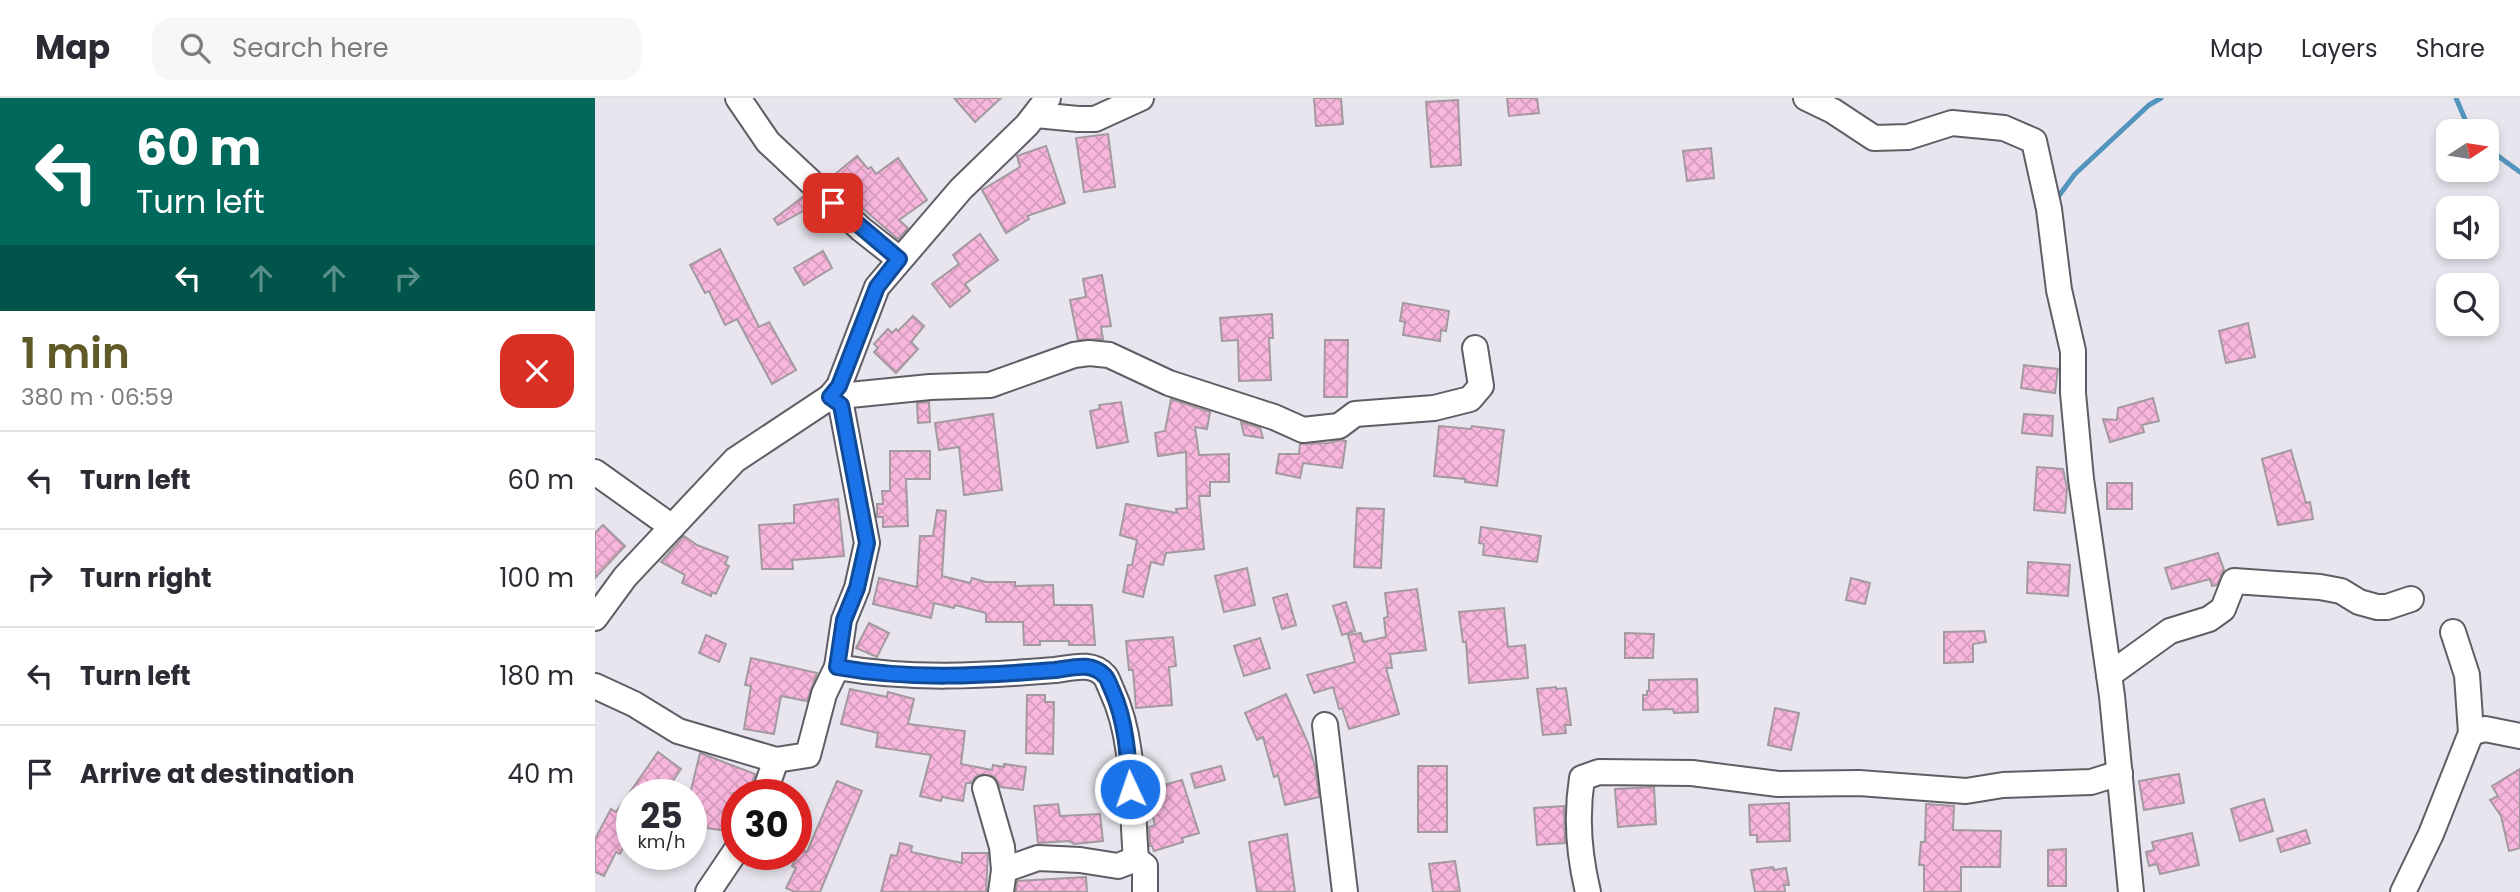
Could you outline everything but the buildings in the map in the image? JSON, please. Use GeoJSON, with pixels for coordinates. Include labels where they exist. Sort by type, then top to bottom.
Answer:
{"type":"FeatureCollection","features":[{"type":"Feature","properties":{"kind":"street"},"geometry":{"type":"LineString","coordinates":[[738,98],[768,142],[861,229],[899,259]]}},
{"type":"Feature","properties":{"kind":"street"},"geometry":{"type":"LineString","coordinates":[[595,618],[625,577],[735,460],[830,397],[839,386],[877,287],[961,190],[1042,106],[1078,119],[1095,119],[1141,98]]}},
{"type":"Feature","properties":{"kind":"street"},"geometry":{"type":"LineString","coordinates":[[1806,98],[1833,111],[1874,138],[1908,137],[1952,123],[2004,128],[2034,141],[2049,209],[2059,290],[2073,351],[2073,393],[2081,479],[2109,675],[2131,892]]}},
{"type":"Feature","properties":{"kind":"street"},"geometry":{"type":"LineString","coordinates":[[830,397],[930,387],[990,385],[1074,355],[1089,353],[1109,355],[1169,383],[1274,417],[1303,430],[1339,426],[1355,414],[1434,408],[1470,399],[1481,386],[1475,348]]}},
{"type":"Feature","properties":{"kind":"street"},"geometry":{"type":"LineString","coordinates":[[595,686],[634,704],[678,731],[776,760],[808,755],[824,694],[837,667],[844,620],[857,588],[867,543],[841,405],[830,397]]}},
{"type":"Feature","properties":{"kind":"street"},"geometry":{"type":"LineString","coordinates":[[595,472],[672,527]]}},
{"type":"Feature","properties":{"kind":"street"},"geometry":{"type":"LineString","coordinates":[[2109,675],[2171,631],[2209,619],[2223,609],[2234,581],[2320,587],[2341,591],[2360,602],[2377,607],[2387,607],[2411,599]]}},
{"type":"Feature","properties":{"kind":"street"},"geometry":{"type":"LineString","coordinates":[[2403,892],[2431,834],[2471,733],[2467,675],[2453,632]]}},
{"type":"Feature","properties":{"kind":"street"},"geometry":{"type":"LineString","coordinates":[[837,667],[872,673],[932,677],[1087,666],[1105,676],[1128,741],[1136,859],[1145,866],[1145,892]]}},
{"type":"Feature","properties":{"kind":"street"},"geometry":{"type":"LineString","coordinates":[[1325,725],[1345,892]]}},
{"type":"Feature","properties":{"kind":"street"},"geometry":{"type":"LineString","coordinates":[[2471,733],[2485,729],[2520,736]]}},
{"type":"Feature","properties":{"kind":"street"},"geometry":{"type":"LineString","coordinates":[[769,779],[776,760]]}},
{"type":"Feature","properties":{"kind":"street"},"geometry":{"type":"LineString","coordinates":[[1588,892],[1583,870],[1579,799],[1583,778],[1599,772],[1692,773],[1778,784],[1859,783],[1966,791],[2003,785],[2091,782],[2120,773]]}},
{"type":"Feature","properties":{"kind":"street"},"geometry":{"type":"LineString","coordinates":[[985,788],[1002,846],[1003,881]]}},
{"type":"Feature","properties":{"kind":"street"},"geometry":{"type":"LineString","coordinates":[[1003,881],[1038,858],[1080,860],[1118,866],[1136,859]]}},
{"type":"Feature","properties":{"kind":"street"},"geometry":{"type":"LineString","coordinates":[[708,892],[723,870]]}},
{"type":"Feature","properties":{"kind":"waterway"},"geometry":{"type":"LineString","coordinates":[[2055,201],[2075,174],[2149,105],[2161,98]]}},
{"type":"Feature","properties":{"kind":"waterway"},"geometry":{"type":"LineString","coordinates":[[2456,98],[2465,119]]}},
{"type":"Feature","properties":{"kind":"waterway"},"geometry":{"type":"LineString","coordinates":[[2499,157],[2520,172]]}},
{"type":"Feature","properties":{"kind":"route"},"geometry":{"type":"LineString","coordinates":[[833,203],[899,259],[877,287],[839,386],[830,397],[841,405],[867,543],[857,588],[844,620],[837,667],[872,673],[932,677],[1087,666],[1105,676],[1115,698],[1128,741],[1130,789]]}}]}
